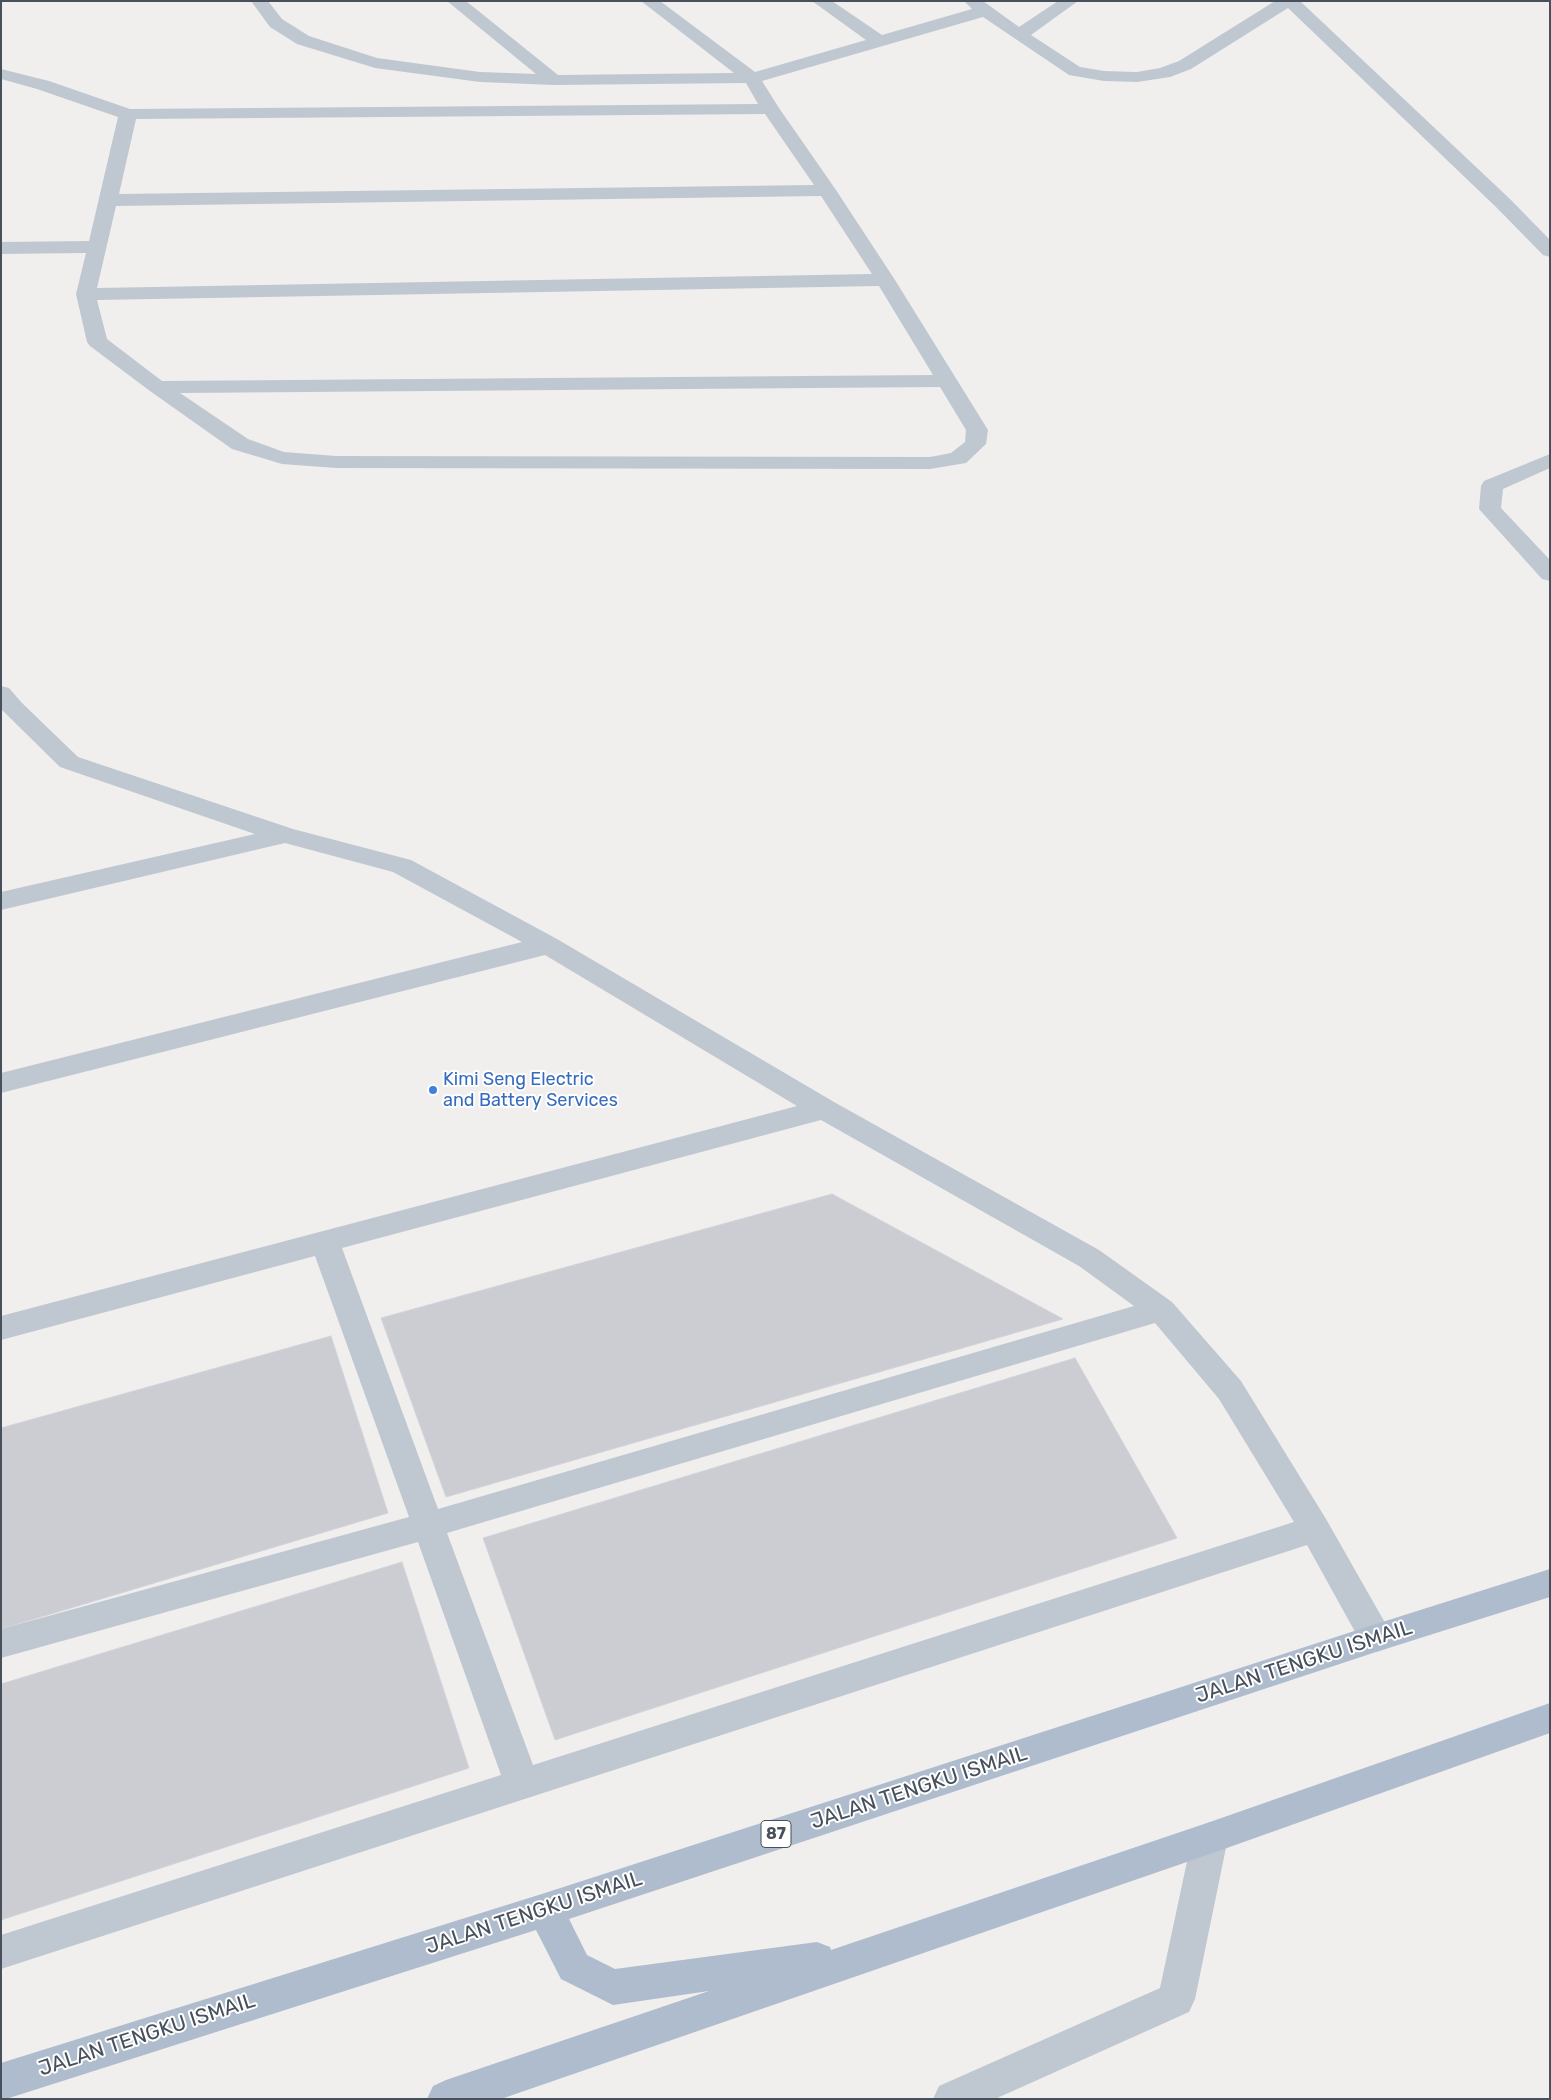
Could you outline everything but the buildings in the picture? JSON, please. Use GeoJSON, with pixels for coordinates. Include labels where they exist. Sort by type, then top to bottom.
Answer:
{"type":"FeatureCollection","features":[{"type":"Feature","properties":{"kind":"main road","name":"JALAN TENGKU ISMAIL"},"geometry":{"type":"LineString","coordinates":[[1,2082],[545,1910],[1376,1638],[1550,1584]]}},
{"type":"Feature","properties":{"kind":"main road"},"geometry":{"type":"LineString","coordinates":[[449,2098],[1210,1838],[1550,1718]]}},
{"type":"Feature","properties":{"kind":"main road"},"geometry":{"type":"LineString","coordinates":[[545,1910],[574,1967],[613,1987],[878,1951]]}},
{"type":"Feature","properties":{"kind":"street"},"geometry":{"type":"LineString","coordinates":[[259,1],[276,23],[303,40],[360,58],[420,70],[480,77],[554,80],[752,78],[879,41],[978,6],[1074,71],[1104,76],[1137,77],[1164,73],[1185,65],[1288,1],[1504,204],[1550,251]]}},
{"type":"Feature","properties":{"kind":"street"},"geometry":{"type":"LineString","coordinates":[[455,1],[554,80]]}},
{"type":"Feature","properties":{"kind":"street"},"geometry":{"type":"LineString","coordinates":[[128,114],[86,294],[97,342],[157,387],[240,444],[282,458],[336,462],[930,463],[958,458],[975,444],[977,430],[885,280],[827,190],[770,109],[752,78],[649,1]]}},
{"type":"Feature","properties":{"kind":"street"},"geometry":{"type":"LineString","coordinates":[[820,1],[879,41]]}},
{"type":"Feature","properties":{"kind":"street"},"geometry":{"type":"LineString","coordinates":[[1019,35],[1070,1]]}},
{"type":"Feature","properties":{"kind":"street"},"geometry":{"type":"LineString","coordinates":[[1,74],[43,85],[128,114],[770,109]]}},
{"type":"Feature","properties":{"kind":"street"},"geometry":{"type":"LineString","coordinates":[[107,200],[827,190]]}},
{"type":"Feature","properties":{"kind":"street"},"geometry":{"type":"LineString","coordinates":[[1,248],[96,248]]}},
{"type":"Feature","properties":{"kind":"street"},"geometry":{"type":"LineString","coordinates":[[86,294],[885,280]]}},
{"type":"Feature","properties":{"kind":"street"},"geometry":{"type":"LineString","coordinates":[[157,387],[948,381]]}},
{"type":"Feature","properties":{"kind":"street"},"geometry":{"type":"LineString","coordinates":[[1550,460],[1492,486],[1490,509],[1550,574]]}},
{"type":"Feature","properties":{"kind":"street"},"geometry":{"type":"LineString","coordinates":[[1,692],[12,708],[69,762],[285,835],[402,866],[548,945],[824,1109],[1089,1258],[1161,1310],[1230,1390],[1314,1529],[1376,1638]]}},
{"type":"Feature","properties":{"kind":"street"},"geometry":{"type":"LineString","coordinates":[[1,901],[285,835]]}},
{"type":"Feature","properties":{"kind":"street"},"geometry":{"type":"LineString","coordinates":[[1,1083],[548,945]]}},
{"type":"Feature","properties":{"kind":"street"},"geometry":{"type":"LineString","coordinates":[[1,1328],[824,1109]]}},
{"type":"Feature","properties":{"kind":"street"},"geometry":{"type":"LineString","coordinates":[[325,1242],[430,1525],[522,1784]]}},
{"type":"Feature","properties":{"kind":"street"},"geometry":{"type":"LineString","coordinates":[[1,1644],[430,1525],[1161,1310]]}},
{"type":"Feature","properties":{"kind":"street"},"geometry":{"type":"LineString","coordinates":[[1,1952],[1314,1529]]}},
{"type":"Feature","properties":{"kind":"street"},"geometry":{"type":"LineString","coordinates":[[952,2099],[1176,1999],[1210,1838]]}},
{"type":"Feature","properties":{"kind":"place","name":"Kimi Seng Electric and Battery Services"},"geometry":{"type":"Point","coordinates":[433,1090]}}]}
